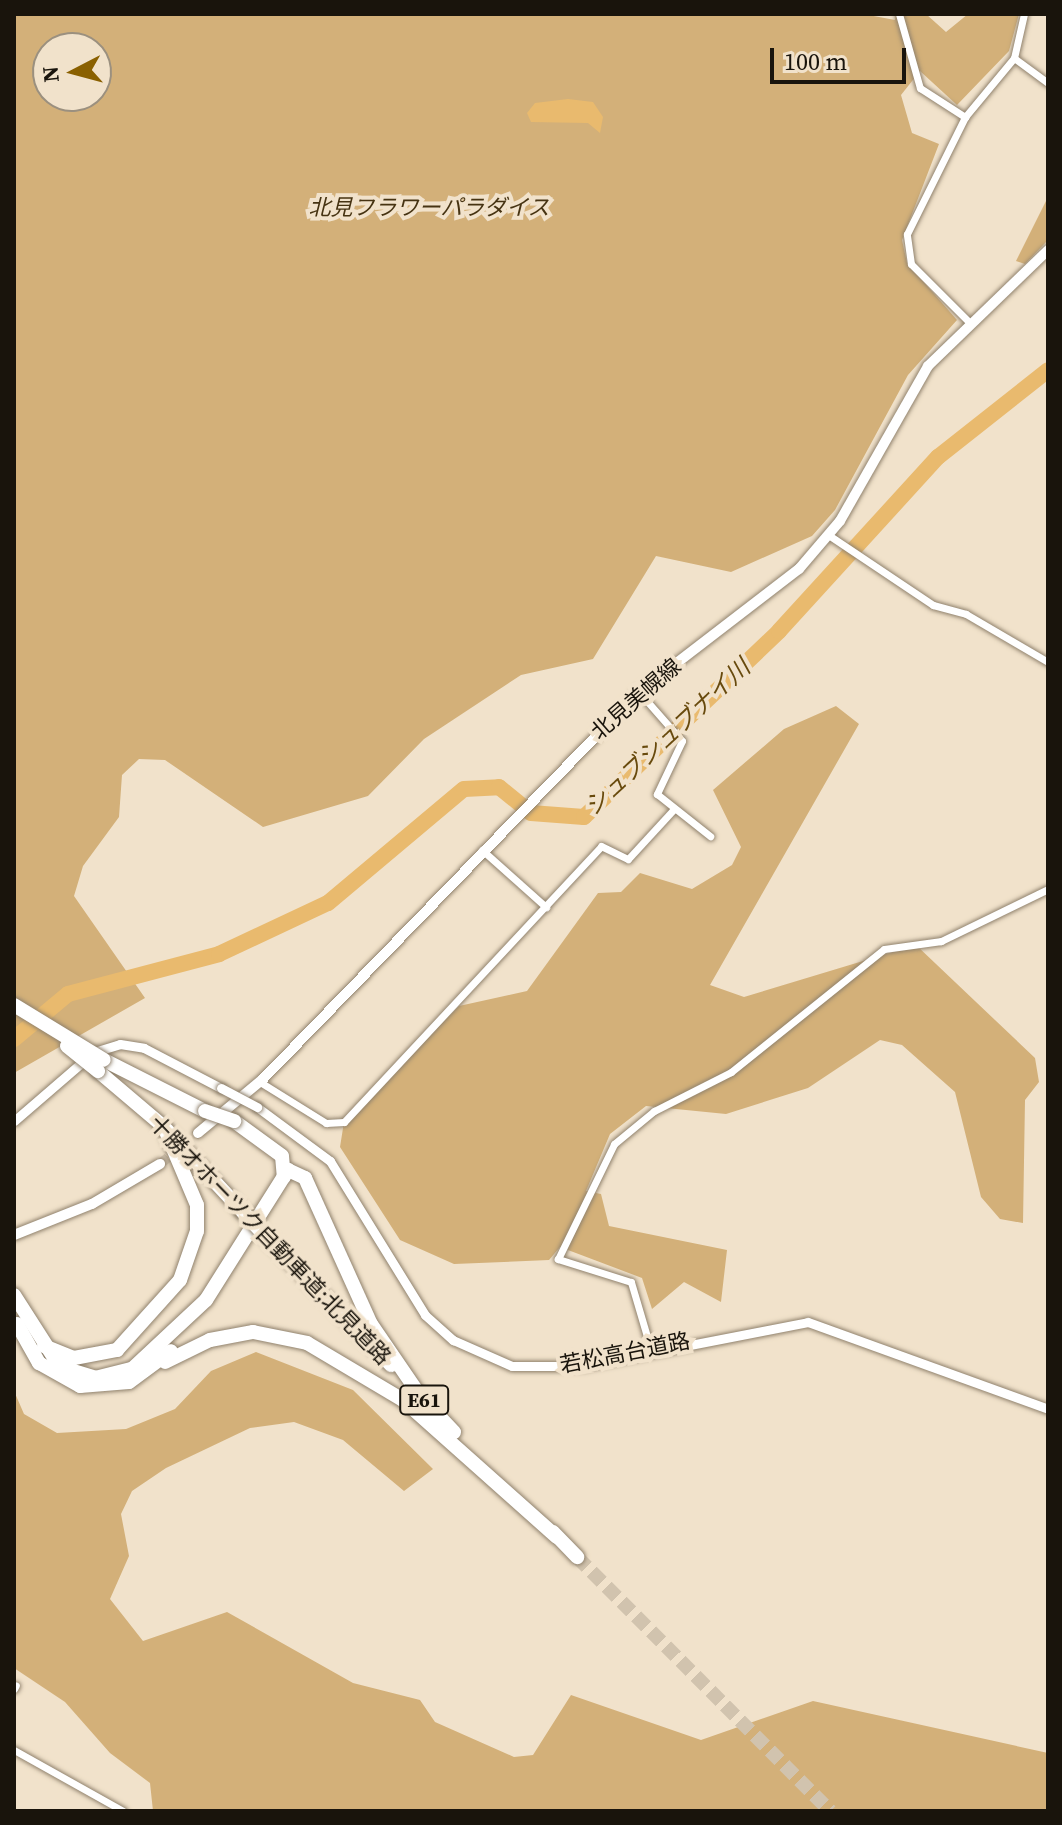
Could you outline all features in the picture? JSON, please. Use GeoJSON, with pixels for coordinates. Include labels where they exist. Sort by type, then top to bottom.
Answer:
{"type":"FeatureCollection","features":[{"type":"Feature","properties":{"kind":"highway","name":"十勝オホーツク自動車道;北見道路"},"geometry":{"type":"LineString","coordinates":[[14,1007],[101,1066],[164,1127],[271,1242],[577,1557]]}},
{"type":"Feature","properties":{"kind":"highway"},"geometry":{"type":"LineString","coordinates":[[101,1066],[234,1121],[282,1156],[288,1170],[305,1178],[371,1324],[423,1400]]}},
{"type":"Feature","properties":{"kind":"highway"},"geometry":{"type":"LineString","coordinates":[[37,1341],[74,1358],[117,1350],[180,1280],[197,1231],[197,1205],[164,1127]]}},
{"type":"Feature","properties":{"kind":"highway"},"geometry":{"type":"LineString","coordinates":[[14,1295],[37,1341],[60,1367],[95,1378],[153,1356],[206,1300],[288,1170]]}},
{"type":"Feature","properties":{"kind":"highway"},"geometry":{"type":"LineString","coordinates":[[156,1367],[209,1308],[288,1170]]}},
{"type":"Feature","properties":{"kind":"highway"},"geometry":{"type":"LineString","coordinates":[[14,1316],[39,1363],[80,1386],[109,1387],[210,1340],[253,1332],[307,1343],[403,1400],[557,1537]]}},
{"type":"Feature","properties":{"kind":"main road","name":"北見美幌線"},"geometry":{"type":"LineString","coordinates":[[198,1133],[260,1082],[515,814],[639,692],[799,569],[830,536],[928,366],[969,322],[1048,250]]}},
{"type":"Feature","properties":{"kind":"main road"},"geometry":{"type":"LineString","coordinates":[[14,1235],[92,1204],[160,1164]]}},
{"type":"Feature","properties":{"kind":"street"},"geometry":{"type":"LineString","coordinates":[[899,14],[920,88],[965,117]]}},
{"type":"Feature","properties":{"kind":"street"},"geometry":{"type":"LineString","coordinates":[[969,322],[911,264],[906,243],[965,117],[1014,58],[1024,14]]}},
{"type":"Feature","properties":{"kind":"street"},"geometry":{"type":"LineString","coordinates":[[1014,58],[1048,83]]}},
{"type":"Feature","properties":{"kind":"street"},"geometry":{"type":"LineString","coordinates":[[830,536],[933,605],[966,614],[1048,662]]}},
{"type":"Feature","properties":{"kind":"street"},"geometry":{"type":"LineString","coordinates":[[639,692],[679,733],[681,748],[655,788],[673,810],[710,836]]}},
{"type":"Feature","properties":{"kind":"street"},"geometry":{"type":"LineString","coordinates":[[260,1082],[326,1123],[344,1122],[601,846],[628,859],[673,810]]}},
{"type":"Feature","properties":{"kind":"street"},"geometry":{"type":"LineString","coordinates":[[481,849],[546,907]]}},
{"type":"Feature","properties":{"kind":"street"},"geometry":{"type":"LineString","coordinates":[[651,1350],[631,1282],[558,1259],[614,1144],[654,1111],[731,1072],[884,949],[941,941],[1048,889]]}},
{"type":"Feature","properties":{"kind":"street","name":"若松高台道路"},"geometry":{"type":"LineString","coordinates":[[14,1121],[94,1052],[120,1044],[144,1048],[257,1107],[330,1161],[402,1281],[453,1340],[512,1366],[543,1369],[808,1322],[1048,1409]]}},
{"type":"Feature","properties":{"kind":"street"},"geometry":{"type":"LineString","coordinates":[[14,1750],[123,1811]]}},
{"type":"Feature","properties":{"kind":"green space","name":"北見フラワーパラダイス"},"geometry":{"type":"Polygon","coordinates":[[[14,14],[863,14],[895,20],[896,14],[926,14],[946,32],[968,14],[1019,14],[1009,51],[957,105],[920,71],[901,95],[912,133],[939,144],[902,240],[907,263],[957,320],[908,375],[835,510],[812,536],[731,572],[656,556],[593,659],[521,675],[424,739],[368,796],[263,827],[165,760],[139,759],[122,775],[119,817],[83,866],[74,896],[145,998],[14,1073],[14,14]]]}},
{"type":"Feature","properties":{"kind":"green space"},"geometry":{"type":"Polygon","coordinates":[[[1048,197],[1048,240],[1025,264],[1016,261],[1048,197]]]}},
{"type":"Feature","properties":{"kind":"green space"},"geometry":{"type":"Polygon","coordinates":[[[836,706],[859,724],[710,985],[744,997],[916,945],[1035,1058],[1039,1082],[1025,1100],[1023,1223],[1000,1219],[981,1197],[955,1092],[902,1045],[880,1040],[808,1088],[726,1114],[646,1106],[610,1134],[586,1191],[601,1194],[609,1226],[727,1250],[721,1302],[684,1282],[652,1309],[642,1278],[560,1247],[549,1260],[454,1264],[400,1240],[340,1147],[344,1122],[459,1006],[527,991],[598,893],[621,892],[640,873],[692,889],[732,865],[741,847],[713,790],[784,729],[836,706]]]}},
{"type":"Feature","properties":{"kind":"green space"},"geometry":{"type":"Polygon","coordinates":[[[256,1352],[353,1390],[433,1469],[404,1491],[343,1440],[294,1422],[250,1428],[166,1468],[132,1491],[121,1514],[129,1556],[110,1599],[143,1641],[227,1612],[353,1683],[420,1700],[435,1722],[514,1757],[533,1755],[571,1695],[701,1740],[813,1701],[1048,1753],[1048,1811],[153,1811],[150,1783],[110,1753],[65,1702],[14,1668],[14,1391],[24,1414],[57,1433],[126,1429],[175,1409],[211,1371],[256,1352]]]}},
{"type":"Feature","properties":{"kind":"shaded area"},"geometry":{"type":"Polygon","coordinates":[[[568,99],[593,102],[603,117],[600,133],[588,123],[531,122],[527,113],[535,103],[568,99]]]}},
{"type":"Feature","properties":{"kind":"waterway","name":"シュブシュブナイ川"},"geometry":{"type":"LineString","coordinates":[[14,1039],[68,994],[219,954],[328,903],[464,789],[499,787],[531,813],[584,817],[779,631],[938,457],[1048,370]]}},
{"type":"Feature","properties":{"kind":"tunnel"},"geometry":{"type":"LineString","coordinates":[[160,1164],[198,1133]]}},
{"type":"Feature","properties":{"kind":"tunnel"},"geometry":{"type":"LineString","coordinates":[[577,1557],[830,1811]]}}]}
